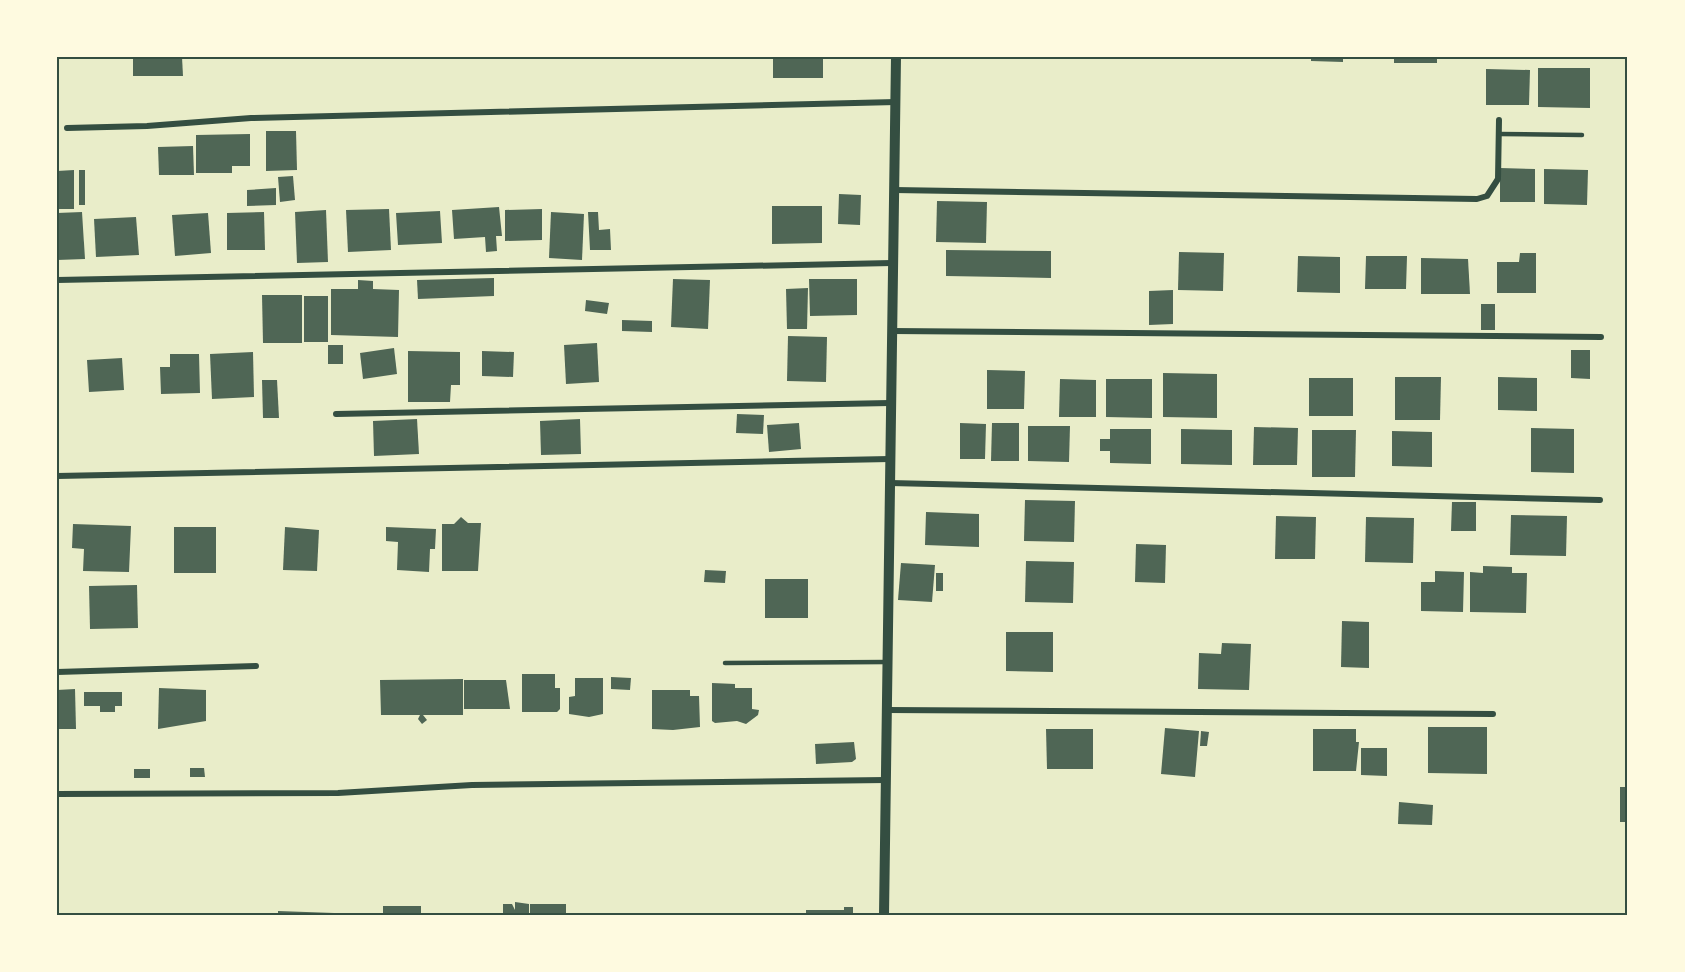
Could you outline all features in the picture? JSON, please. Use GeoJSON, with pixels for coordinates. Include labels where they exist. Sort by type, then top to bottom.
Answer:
{"type":"FeatureCollection","features":[{"type":"Feature","properties":{"kind":"street"},"geometry":{"type":"LineString","coordinates":[[884,915],[896,57]]}},
{"type":"Feature","properties":{"kind":"street"},"geometry":{"type":"LineString","coordinates":[[67,128],[147,126],[250,118],[896,102]]}},
{"type":"Feature","properties":{"kind":"street"},"geometry":{"type":"LineString","coordinates":[[894,190],[1477,199],[1487,196],[1498,179],[1499,120]]}},
{"type":"Feature","properties":{"kind":"street"},"geometry":{"type":"LineString","coordinates":[[57,280],[892,263]]}},
{"type":"Feature","properties":{"kind":"street"},"geometry":{"type":"LineString","coordinates":[[892,331],[1601,337]]}},
{"type":"Feature","properties":{"kind":"street"},"geometry":{"type":"LineString","coordinates":[[336,414],[890,403]]}},
{"type":"Feature","properties":{"kind":"street"},"geometry":{"type":"LineString","coordinates":[[57,476],[890,459]]}},
{"type":"Feature","properties":{"kind":"street"},"geometry":{"type":"LineString","coordinates":[[889,483],[1600,500]]}},
{"type":"Feature","properties":{"kind":"street"},"geometry":{"type":"LineString","coordinates":[[57,672],[256,666]]}},
{"type":"Feature","properties":{"kind":"street"},"geometry":{"type":"LineString","coordinates":[[886,710],[1493,714]]}},
{"type":"Feature","properties":{"kind":"street"},"geometry":{"type":"LineString","coordinates":[[57,794],[338,793],[472,785],[886,780]]}},
{"type":"Feature","properties":{"kind":"lane"},"geometry":{"type":"LineString","coordinates":[[1499,134],[1582,135]]}},
{"type":"Feature","properties":{"kind":"lane"},"geometry":{"type":"LineString","coordinates":[[725,663],[887,662]]}},
{"type":"Feature","properties":{"kind":"building"},"geometry":{"type":"Polygon","coordinates":[[[133,57],[182,57],[183,76],[133,76],[133,57]]]}},
{"type":"Feature","properties":{"kind":"building"},"geometry":{"type":"Polygon","coordinates":[[[773,57],[823,57],[823,78],[773,78],[773,57]]]}},
{"type":"Feature","properties":{"kind":"building"},"geometry":{"type":"Polygon","coordinates":[[[1311,57],[1343,57],[1343,62],[1311,61],[1311,57]]]}},
{"type":"Feature","properties":{"kind":"building"},"geometry":{"type":"Polygon","coordinates":[[[1394,57],[1437,57],[1437,63],[1394,63],[1394,57]]]}},
{"type":"Feature","properties":{"kind":"building"},"geometry":{"type":"Polygon","coordinates":[[[1533,57],[1567,57],[1567,59],[1533,59],[1533,57]]]}},
{"type":"Feature","properties":{"kind":"building"},"geometry":{"type":"Polygon","coordinates":[[[1538,68],[1590,68],[1590,108],[1538,107],[1538,68]]]}},
{"type":"Feature","properties":{"kind":"building"},"geometry":{"type":"Polygon","coordinates":[[[1486,69],[1530,70],[1529,105],[1486,105],[1486,69]]]}},
{"type":"Feature","properties":{"kind":"building"},"geometry":{"type":"Polygon","coordinates":[[[266,131],[296,131],[297,170],[266,171],[266,131]]]}},
{"type":"Feature","properties":{"kind":"building"},"geometry":{"type":"Polygon","coordinates":[[[250,134],[250,166],[232,166],[232,173],[196,173],[196,135],[250,134]]]}},
{"type":"Feature","properties":{"kind":"building"},"geometry":{"type":"Polygon","coordinates":[[[193,146],[194,175],[159,175],[158,147],[193,146]]]}},
{"type":"Feature","properties":{"kind":"building"},"geometry":{"type":"Polygon","coordinates":[[[1500,168],[1535,169],[1535,202],[1500,202],[1500,168]]]}},
{"type":"Feature","properties":{"kind":"building"},"geometry":{"type":"Polygon","coordinates":[[[1544,169],[1588,170],[1587,205],[1544,204],[1544,169]]]}},
{"type":"Feature","properties":{"kind":"building"},"geometry":{"type":"Polygon","coordinates":[[[74,170],[74,209],[57,209],[57,171],[74,170]]]}},
{"type":"Feature","properties":{"kind":"building"},"geometry":{"type":"Polygon","coordinates":[[[79,170],[85,170],[85,205],[79,205],[79,170]]]}},
{"type":"Feature","properties":{"kind":"building"},"geometry":{"type":"Polygon","coordinates":[[[293,176],[295,200],[280,202],[278,177],[293,176]]]}},
{"type":"Feature","properties":{"kind":"building"},"geometry":{"type":"Polygon","coordinates":[[[276,188],[276,205],[247,206],[247,190],[276,188]]]}},
{"type":"Feature","properties":{"kind":"building"},"geometry":{"type":"Polygon","coordinates":[[[839,194],[861,195],[860,225],[838,224],[839,194]]]}},
{"type":"Feature","properties":{"kind":"building"},"geometry":{"type":"Polygon","coordinates":[[[937,201],[987,202],[986,243],[936,242],[937,201]]]}},
{"type":"Feature","properties":{"kind":"building"},"geometry":{"type":"Polygon","coordinates":[[[772,206],[822,206],[822,243],[772,244],[772,206]]]}},
{"type":"Feature","properties":{"kind":"building"},"geometry":{"type":"Polygon","coordinates":[[[499,207],[502,236],[496,236],[497,251],[486,252],[485,237],[454,239],[452,210],[499,207]]]}},
{"type":"Feature","properties":{"kind":"building"},"geometry":{"type":"Polygon","coordinates":[[[389,209],[391,250],[348,252],[346,210],[389,209]]]}},
{"type":"Feature","properties":{"kind":"building"},"geometry":{"type":"Polygon","coordinates":[[[542,209],[542,240],[505,241],[505,210],[542,209]]]}},
{"type":"Feature","properties":{"kind":"building"},"geometry":{"type":"Polygon","coordinates":[[[326,210],[328,262],[297,263],[295,212],[326,210]]]}},
{"type":"Feature","properties":{"kind":"building"},"geometry":{"type":"Polygon","coordinates":[[[440,211],[442,243],[398,245],[396,213],[440,211]]]}},
{"type":"Feature","properties":{"kind":"building"},"geometry":{"type":"Polygon","coordinates":[[[82,212],[85,259],[57,260],[57,213],[82,212]]]}},
{"type":"Feature","properties":{"kind":"building"},"geometry":{"type":"Polygon","coordinates":[[[264,212],[265,250],[227,250],[227,213],[264,212]]]}},
{"type":"Feature","properties":{"kind":"building"},"geometry":{"type":"Polygon","coordinates":[[[551,212],[584,214],[582,260],[549,258],[551,212]]]}},
{"type":"Feature","properties":{"kind":"building"},"geometry":{"type":"Polygon","coordinates":[[[588,212],[598,212],[599,230],[610,229],[611,250],[590,250],[588,212]]]}},
{"type":"Feature","properties":{"kind":"building"},"geometry":{"type":"Polygon","coordinates":[[[208,213],[211,253],[175,256],[172,215],[208,213]]]}},
{"type":"Feature","properties":{"kind":"building"},"geometry":{"type":"Polygon","coordinates":[[[136,217],[139,255],[96,257],[94,219],[136,217]]]}},
{"type":"Feature","properties":{"kind":"building"},"geometry":{"type":"Polygon","coordinates":[[[946,250],[1051,251],[1051,278],[946,276],[946,250]]]}},
{"type":"Feature","properties":{"kind":"building"},"geometry":{"type":"Polygon","coordinates":[[[1179,252],[1224,253],[1223,291],[1178,290],[1179,252]]]}},
{"type":"Feature","properties":{"kind":"building"},"geometry":{"type":"Polygon","coordinates":[[[1520,253],[1536,253],[1536,293],[1497,293],[1497,262],[1519,262],[1520,253]]]}},
{"type":"Feature","properties":{"kind":"building"},"geometry":{"type":"Polygon","coordinates":[[[1298,256],[1340,257],[1340,293],[1297,292],[1298,256]]]}},
{"type":"Feature","properties":{"kind":"building"},"geometry":{"type":"Polygon","coordinates":[[[1366,256],[1407,256],[1406,289],[1365,289],[1366,256]]]}},
{"type":"Feature","properties":{"kind":"building"},"geometry":{"type":"Polygon","coordinates":[[[1421,258],[1468,259],[1470,294],[1421,294],[1421,258]]]}},
{"type":"Feature","properties":{"kind":"building"},"geometry":{"type":"Polygon","coordinates":[[[494,278],[494,296],[418,299],[417,280],[494,278]]]}},
{"type":"Feature","properties":{"kind":"building"},"geometry":{"type":"Polygon","coordinates":[[[673,279],[710,280],[708,329],[671,327],[673,279]]]}},
{"type":"Feature","properties":{"kind":"building"},"geometry":{"type":"Polygon","coordinates":[[[809,279],[857,279],[857,315],[810,316],[809,279]]]}},
{"type":"Feature","properties":{"kind":"building"},"geometry":{"type":"Polygon","coordinates":[[[358,280],[373,281],[373,289],[399,290],[398,337],[331,335],[331,289],[358,289],[358,280]]]}},
{"type":"Feature","properties":{"kind":"building"},"geometry":{"type":"Polygon","coordinates":[[[808,288],[807,329],[787,329],[786,289],[808,288]]]}},
{"type":"Feature","properties":{"kind":"building"},"geometry":{"type":"Polygon","coordinates":[[[1173,290],[1173,324],[1149,325],[1149,291],[1173,290]]]}},
{"type":"Feature","properties":{"kind":"building"},"geometry":{"type":"Polygon","coordinates":[[[262,295],[302,295],[302,343],[263,343],[262,295]]]}},
{"type":"Feature","properties":{"kind":"building"},"geometry":{"type":"Polygon","coordinates":[[[304,296],[328,296],[328,342],[304,342],[304,296]]]}},
{"type":"Feature","properties":{"kind":"building"},"geometry":{"type":"Polygon","coordinates":[[[586,300],[609,303],[607,314],[585,311],[586,300]]]}},
{"type":"Feature","properties":{"kind":"building"},"geometry":{"type":"Polygon","coordinates":[[[1481,304],[1495,304],[1495,330],[1481,330],[1481,304]]]}},
{"type":"Feature","properties":{"kind":"building"},"geometry":{"type":"Polygon","coordinates":[[[622,320],[652,321],[652,332],[622,331],[622,320]]]}},
{"type":"Feature","properties":{"kind":"building"},"geometry":{"type":"Polygon","coordinates":[[[788,336],[827,337],[826,382],[787,381],[788,336]]]}},
{"type":"Feature","properties":{"kind":"building"},"geometry":{"type":"Polygon","coordinates":[[[597,343],[599,382],[566,384],[564,345],[597,343]]]}},
{"type":"Feature","properties":{"kind":"building"},"geometry":{"type":"Polygon","coordinates":[[[328,345],[343,345],[343,364],[328,364],[328,345]]]}},
{"type":"Feature","properties":{"kind":"building"},"geometry":{"type":"Polygon","coordinates":[[[394,348],[397,374],[363,379],[360,353],[394,348]]]}},
{"type":"Feature","properties":{"kind":"building"},"geometry":{"type":"Polygon","coordinates":[[[1571,350],[1590,350],[1590,379],[1571,378],[1571,350]]]}},
{"type":"Feature","properties":{"kind":"building"},"geometry":{"type":"Polygon","coordinates":[[[408,351],[460,352],[460,385],[451,385],[450,402],[408,402],[408,351]]]}},
{"type":"Feature","properties":{"kind":"building"},"geometry":{"type":"Polygon","coordinates":[[[482,351],[514,352],[513,377],[482,376],[482,351]]]}},
{"type":"Feature","properties":{"kind":"building"},"geometry":{"type":"Polygon","coordinates":[[[253,352],[254,397],[212,399],[210,354],[253,352]]]}},
{"type":"Feature","properties":{"kind":"building"},"geometry":{"type":"Polygon","coordinates":[[[170,354],[199,354],[200,393],[161,394],[160,367],[170,367],[170,354]]]}},
{"type":"Feature","properties":{"kind":"building"},"geometry":{"type":"Polygon","coordinates":[[[122,358],[124,390],[89,392],[87,360],[122,358]]]}},
{"type":"Feature","properties":{"kind":"building"},"geometry":{"type":"Polygon","coordinates":[[[987,370],[1025,371],[1024,409],[987,409],[987,370]]]}},
{"type":"Feature","properties":{"kind":"building"},"geometry":{"type":"Polygon","coordinates":[[[1163,373],[1217,374],[1217,418],[1163,417],[1163,373]]]}},
{"type":"Feature","properties":{"kind":"building"},"geometry":{"type":"Polygon","coordinates":[[[1395,377],[1441,377],[1440,420],[1395,420],[1395,377]]]}},
{"type":"Feature","properties":{"kind":"building"},"geometry":{"type":"Polygon","coordinates":[[[1498,377],[1537,378],[1537,411],[1498,410],[1498,377]]]}},
{"type":"Feature","properties":{"kind":"building"},"geometry":{"type":"Polygon","coordinates":[[[1309,378],[1353,378],[1353,416],[1309,416],[1309,378]]]}},
{"type":"Feature","properties":{"kind":"building"},"geometry":{"type":"Polygon","coordinates":[[[1060,379],[1096,380],[1096,417],[1059,417],[1060,379]]]}},
{"type":"Feature","properties":{"kind":"building"},"geometry":{"type":"Polygon","coordinates":[[[1106,379],[1152,379],[1152,418],[1106,417],[1106,379]]]}},
{"type":"Feature","properties":{"kind":"building"},"geometry":{"type":"Polygon","coordinates":[[[262,380],[277,380],[279,418],[263,418],[262,380]]]}},
{"type":"Feature","properties":{"kind":"building"},"geometry":{"type":"Polygon","coordinates":[[[737,414],[764,415],[763,434],[736,433],[737,414]]]}},
{"type":"Feature","properties":{"kind":"building"},"geometry":{"type":"Polygon","coordinates":[[[417,419],[419,454],[374,456],[373,421],[417,419]]]}},
{"type":"Feature","properties":{"kind":"building"},"geometry":{"type":"Polygon","coordinates":[[[580,419],[581,454],[541,455],[540,421],[580,419]]]}},
{"type":"Feature","properties":{"kind":"building"},"geometry":{"type":"Polygon","coordinates":[[[799,423],[801,449],[769,452],[767,425],[799,423]]]}},
{"type":"Feature","properties":{"kind":"building"},"geometry":{"type":"Polygon","coordinates":[[[960,423],[986,424],[985,459],[960,459],[960,423]]]}},
{"type":"Feature","properties":{"kind":"building"},"geometry":{"type":"Polygon","coordinates":[[[992,423],[1019,423],[1019,461],[991,461],[992,423]]]}},
{"type":"Feature","properties":{"kind":"building"},"geometry":{"type":"Polygon","coordinates":[[[1028,426],[1070,426],[1069,462],[1028,461],[1028,426]]]}},
{"type":"Feature","properties":{"kind":"building"},"geometry":{"type":"Polygon","coordinates":[[[1254,427],[1298,428],[1297,465],[1253,465],[1254,427]]]}},
{"type":"Feature","properties":{"kind":"building"},"geometry":{"type":"Polygon","coordinates":[[[1531,428],[1574,429],[1574,473],[1531,472],[1531,428]]]}},
{"type":"Feature","properties":{"kind":"building"},"geometry":{"type":"Polygon","coordinates":[[[1110,429],[1151,429],[1151,464],[1110,463],[1110,451],[1100,451],[1100,439],[1110,439],[1110,429]]]}},
{"type":"Feature","properties":{"kind":"building"},"geometry":{"type":"Polygon","coordinates":[[[1181,429],[1232,430],[1232,465],[1181,464],[1181,429]]]}},
{"type":"Feature","properties":{"kind":"building"},"geometry":{"type":"Polygon","coordinates":[[[1312,430],[1356,430],[1355,477],[1312,477],[1312,430]]]}},
{"type":"Feature","properties":{"kind":"building"},"geometry":{"type":"Polygon","coordinates":[[[1392,431],[1432,432],[1432,467],[1392,466],[1392,431]]]}},
{"type":"Feature","properties":{"kind":"building"},"geometry":{"type":"Polygon","coordinates":[[[1025,500],[1075,501],[1074,542],[1024,541],[1025,500]]]}},
{"type":"Feature","properties":{"kind":"building"},"geometry":{"type":"Polygon","coordinates":[[[1452,502],[1476,502],[1476,531],[1451,531],[1452,502]]]}},
{"type":"Feature","properties":{"kind":"building"},"geometry":{"type":"Polygon","coordinates":[[[926,512],[979,514],[979,547],[925,545],[926,512]]]}},
{"type":"Feature","properties":{"kind":"building"},"geometry":{"type":"Polygon","coordinates":[[[1511,515],[1567,516],[1566,556],[1510,555],[1511,515]]]}},
{"type":"Feature","properties":{"kind":"building"},"geometry":{"type":"Polygon","coordinates":[[[1276,516],[1316,517],[1315,559],[1275,559],[1276,516]]]}},
{"type":"Feature","properties":{"kind":"building"},"geometry":{"type":"Polygon","coordinates":[[[461,517],[468,523],[481,523],[478,571],[442,571],[442,524],[454,524],[461,517]]]}},
{"type":"Feature","properties":{"kind":"building"},"geometry":{"type":"Polygon","coordinates":[[[1366,517],[1414,518],[1413,563],[1365,562],[1366,517]]]}},
{"type":"Feature","properties":{"kind":"building"},"geometry":{"type":"Polygon","coordinates":[[[73,524],[131,526],[129,572],[83,571],[84,549],[72,548],[73,524]]]}},
{"type":"Feature","properties":{"kind":"building"},"geometry":{"type":"Polygon","coordinates":[[[174,527],[216,527],[216,573],[174,573],[174,527]]]}},
{"type":"Feature","properties":{"kind":"building"},"geometry":{"type":"Polygon","coordinates":[[[285,527],[319,530],[317,571],[283,570],[285,527]]]}},
{"type":"Feature","properties":{"kind":"building"},"geometry":{"type":"Polygon","coordinates":[[[386,527],[436,529],[435,549],[430,549],[429,572],[397,570],[398,542],[386,541],[386,527]]]}},
{"type":"Feature","properties":{"kind":"building"},"geometry":{"type":"Polygon","coordinates":[[[1136,544],[1166,545],[1165,583],[1135,582],[1136,544]]]}},
{"type":"Feature","properties":{"kind":"building"},"geometry":{"type":"Polygon","coordinates":[[[1026,561],[1074,562],[1073,603],[1025,602],[1026,561]]]}},
{"type":"Feature","properties":{"kind":"building"},"geometry":{"type":"Polygon","coordinates":[[[901,563],[935,565],[932,602],[898,600],[901,563]]]}},
{"type":"Feature","properties":{"kind":"building"},"geometry":{"type":"Polygon","coordinates":[[[1483,566],[1512,567],[1512,573],[1527,573],[1526,613],[1470,612],[1470,572],[1483,573],[1483,566]]]}},
{"type":"Feature","properties":{"kind":"building"},"geometry":{"type":"Polygon","coordinates":[[[705,570],[726,571],[725,583],[704,582],[705,570]]]}},
{"type":"Feature","properties":{"kind":"building"},"geometry":{"type":"Polygon","coordinates":[[[1435,571],[1464,572],[1463,612],[1421,611],[1421,582],[1435,582],[1435,571]]]}},
{"type":"Feature","properties":{"kind":"building"},"geometry":{"type":"Polygon","coordinates":[[[936,573],[943,573],[943,591],[936,591],[936,573]]]}},
{"type":"Feature","properties":{"kind":"building"},"geometry":{"type":"Polygon","coordinates":[[[765,579],[808,579],[808,618],[765,618],[765,579]]]}},
{"type":"Feature","properties":{"kind":"building"},"geometry":{"type":"Polygon","coordinates":[[[137,585],[138,628],[90,629],[89,586],[137,585]]]}},
{"type":"Feature","properties":{"kind":"building"},"geometry":{"type":"Polygon","coordinates":[[[1342,621],[1369,622],[1369,668],[1341,667],[1342,621]]]}},
{"type":"Feature","properties":{"kind":"building"},"geometry":{"type":"Polygon","coordinates":[[[1006,632],[1053,632],[1053,672],[1006,671],[1006,632]]]}},
{"type":"Feature","properties":{"kind":"building"},"geometry":{"type":"Polygon","coordinates":[[[1222,643],[1251,644],[1249,690],[1198,689],[1199,653],[1221,654],[1222,643]]]}},
{"type":"Feature","properties":{"kind":"building"},"geometry":{"type":"Polygon","coordinates":[[[522,674],[555,674],[555,688],[560,688],[560,709],[557,712],[522,712],[522,674]]]}},
{"type":"Feature","properties":{"kind":"building"},"geometry":{"type":"Polygon","coordinates":[[[611,677],[631,678],[630,690],[611,689],[611,677]]]}},
{"type":"Feature","properties":{"kind":"building"},"geometry":{"type":"Polygon","coordinates":[[[575,678],[603,678],[603,714],[589,717],[569,714],[569,697],[575,696],[575,678]]]}},
{"type":"Feature","properties":{"kind":"building"},"geometry":{"type":"Polygon","coordinates":[[[463,679],[463,715],[423,715],[427,720],[422,724],[418,719],[420,715],[381,715],[380,680],[463,679]]]}},
{"type":"Feature","properties":{"kind":"building"},"geometry":{"type":"Polygon","coordinates":[[[464,680],[506,680],[510,709],[464,709],[464,680]]]}},
{"type":"Feature","properties":{"kind":"building"},"geometry":{"type":"Polygon","coordinates":[[[712,683],[735,684],[735,688],[752,688],[752,709],[759,710],[758,715],[746,724],[737,721],[715,723],[712,721],[712,683]]]}},
{"type":"Feature","properties":{"kind":"building"},"geometry":{"type":"Polygon","coordinates":[[[159,688],[206,690],[206,721],[158,729],[159,688]]]}},
{"type":"Feature","properties":{"kind":"building"},"geometry":{"type":"Polygon","coordinates":[[[75,689],[76,729],[57,729],[57,690],[75,689]]]}},
{"type":"Feature","properties":{"kind":"building"},"geometry":{"type":"Polygon","coordinates":[[[652,690],[690,690],[690,696],[699,696],[700,727],[673,730],[652,729],[652,690]]]}},
{"type":"Feature","properties":{"kind":"building"},"geometry":{"type":"Polygon","coordinates":[[[84,692],[122,692],[122,706],[115,706],[115,712],[100,712],[100,706],[84,706],[84,692]]]}},
{"type":"Feature","properties":{"kind":"building"},"geometry":{"type":"Polygon","coordinates":[[[1428,727],[1487,727],[1487,774],[1428,773],[1428,727]]]}},
{"type":"Feature","properties":{"kind":"building"},"geometry":{"type":"Polygon","coordinates":[[[1165,728],[1199,731],[1195,777],[1161,774],[1165,728]]]}},
{"type":"Feature","properties":{"kind":"building"},"geometry":{"type":"Polygon","coordinates":[[[1046,729],[1093,729],[1093,769],[1047,769],[1046,729]]]}},
{"type":"Feature","properties":{"kind":"building"},"geometry":{"type":"Polygon","coordinates":[[[1313,729],[1356,729],[1356,742],[1359,742],[1356,771],[1313,771],[1313,729]]]}},
{"type":"Feature","properties":{"kind":"building"},"geometry":{"type":"Polygon","coordinates":[[[1201,731],[1209,732],[1207,746],[1200,746],[1201,731]]]}},
{"type":"Feature","properties":{"kind":"building"},"geometry":{"type":"Polygon","coordinates":[[[854,742],[856,759],[852,762],[816,764],[815,744],[854,742]]]}},
{"type":"Feature","properties":{"kind":"building"},"geometry":{"type":"Polygon","coordinates":[[[1361,748],[1387,748],[1387,776],[1361,775],[1361,748]]]}},
{"type":"Feature","properties":{"kind":"building"},"geometry":{"type":"Polygon","coordinates":[[[190,768],[204,768],[205,777],[190,777],[190,768]]]}},
{"type":"Feature","properties":{"kind":"building"},"geometry":{"type":"Polygon","coordinates":[[[134,769],[150,769],[150,778],[134,778],[134,769]]]}},
{"type":"Feature","properties":{"kind":"building"},"geometry":{"type":"Polygon","coordinates":[[[1620,787],[1628,787],[1628,822],[1620,822],[1620,787]]]}},
{"type":"Feature","properties":{"kind":"building"},"geometry":{"type":"Polygon","coordinates":[[[1399,802],[1433,805],[1432,825],[1398,824],[1399,802]]]}},
{"type":"Feature","properties":{"kind":"building"},"geometry":{"type":"Polygon","coordinates":[[[515,902],[529,904],[529,915],[503,915],[503,904],[512,904],[515,910],[515,902]]]}},
{"type":"Feature","properties":{"kind":"building"},"geometry":{"type":"Polygon","coordinates":[[[530,904],[566,904],[566,915],[530,915],[530,904]]]}},
{"type":"Feature","properties":{"kind":"building"},"geometry":{"type":"Polygon","coordinates":[[[383,906],[421,906],[421,915],[383,915],[383,906]]]}},
{"type":"Feature","properties":{"kind":"building"},"geometry":{"type":"Polygon","coordinates":[[[844,907],[853,907],[853,915],[806,915],[806,910],[844,910],[844,907]]]}},
{"type":"Feature","properties":{"kind":"building"},"geometry":{"type":"Polygon","coordinates":[[[278,911],[334,913],[334,915],[278,915],[278,911]]]}}]}
